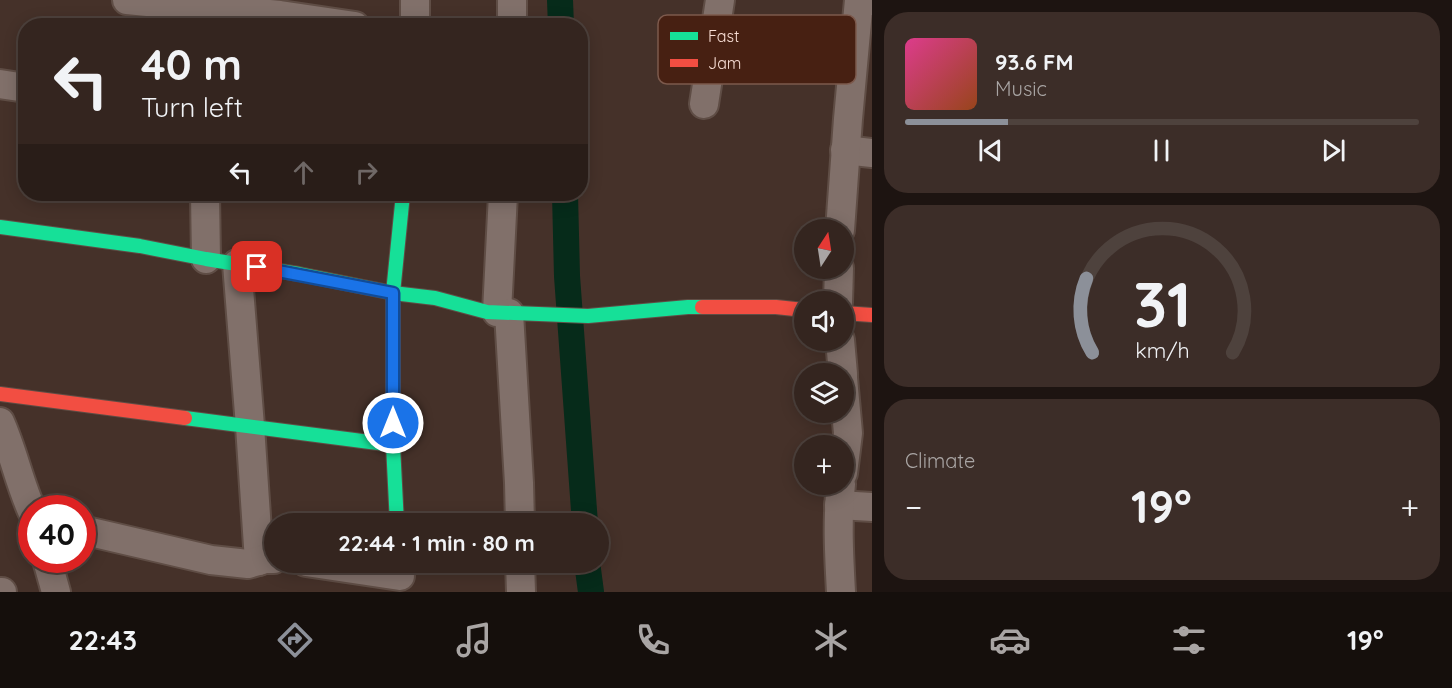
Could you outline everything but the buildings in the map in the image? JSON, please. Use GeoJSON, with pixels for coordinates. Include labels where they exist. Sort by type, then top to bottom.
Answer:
{"type":"FeatureCollection","features":[{"type":"Feature","properties":{"kind":"street"},"geometry":{"type":"LineString","coordinates":[[127,0],[189,16],[280,15],[300,18]]}},
{"type":"Feature","properties":{"kind":"street"},"geometry":{"type":"LineString","coordinates":[[415,0],[415,18]]}},
{"type":"Feature","properties":{"kind":"street"},"geometry":{"type":"LineString","coordinates":[[512,0],[512,18]]}},
{"type":"Feature","properties":{"kind":"street"},"geometry":{"type":"LineString","coordinates":[[718,15],[720,0]]}},
{"type":"Feature","properties":{"kind":"street"},"geometry":{"type":"LineString","coordinates":[[843,219],[858,152],[859,0],[872,1]]}},
{"type":"Feature","properties":{"kind":"street"},"geometry":{"type":"LineString","coordinates":[[0,84],[18,87]]}},
{"type":"Feature","properties":{"kind":"street"},"geometry":{"type":"LineString","coordinates":[[704,104],[707,84]]}},
{"type":"Feature","properties":{"kind":"street"},"geometry":{"type":"LineString","coordinates":[[205,201],[206,259]]}},
{"type":"Feature","properties":{"kind":"street"},"geometry":{"type":"LineString","coordinates":[[396,513],[393,445],[393,293],[402,201]]}},
{"type":"Feature","properties":{"kind":"street"},"geometry":{"type":"LineString","coordinates":[[504,201],[512,313],[519,513]]}},
{"type":"Feature","properties":{"kind":"street"},"geometry":{"type":"LineString","coordinates":[[0,227],[97,239],[299,274],[393,293],[435,298],[487,312],[588,316],[688,307],[794,309]]}},
{"type":"Feature","properties":{"kind":"street"},"geometry":{"type":"LineString","coordinates":[[237,264],[250,426],[264,536]]}},
{"type":"Feature","properties":{"kind":"street"},"geometry":{"type":"LineString","coordinates":[[854,314],[872,315]]}},
{"type":"Feature","properties":{"kind":"street"},"geometry":{"type":"LineString","coordinates":[[0,394],[393,445]]}},
{"type":"Feature","properties":{"kind":"street"},"geometry":{"type":"LineString","coordinates":[[0,422],[6,436],[10,479],[21,495]]}},
{"type":"Feature","properties":{"kind":"street"},"geometry":{"type":"LineString","coordinates":[[841,592],[838,547],[840,495],[872,507]]}},
{"type":"Feature","properties":{"kind":"street"},"geometry":{"type":"LineString","coordinates":[[96,533],[211,560],[248,564],[264,561]]}},
{"type":"Feature","properties":{"kind":"street"},"geometry":{"type":"LineString","coordinates":[[51,573],[56,592]]}},
{"type":"Feature","properties":{"kind":"street"},"geometry":{"type":"LineString","coordinates":[[375,573],[400,577]]}},
{"type":"Feature","properties":{"kind":"street"},"geometry":{"type":"LineString","coordinates":[[520,573],[520,592]]}},
{"type":"Feature","properties":{"kind":"waterway"},"geometry":{"type":"LineString","coordinates":[[560,0],[561,18]]}},
{"type":"Feature","properties":{"kind":"waterway"},"geometry":{"type":"LineString","coordinates":[[565,201],[567,276],[584,513]]}},
{"type":"Feature","properties":{"kind":"waterway"},"geometry":{"type":"LineString","coordinates":[[588,573],[591,592]]}},
{"type":"Feature","properties":{"kind":"traffic: fast"},"geometry":{"type":"LineString","coordinates":[[396,513],[393,445],[393,293],[402,201]]}},
{"type":"Feature","properties":{"kind":"traffic: fast"},"geometry":{"type":"LineString","coordinates":[[0,227],[140,246],[393,293],[435,298],[487,312],[588,316],[702,307]]}},
{"type":"Feature","properties":{"kind":"traffic: fast"},"geometry":{"type":"LineString","coordinates":[[185,418],[393,445]]}},
{"type":"Feature","properties":{"kind":"traffic: jam"},"geometry":{"type":"LineString","coordinates":[[702,307],[794,309]]}},
{"type":"Feature","properties":{"kind":"traffic: jam"},"geometry":{"type":"LineString","coordinates":[[854,314],[872,315]]}},
{"type":"Feature","properties":{"kind":"traffic: jam"},"geometry":{"type":"LineString","coordinates":[[0,394],[185,418]]}},
{"type":"Feature","properties":{"kind":"route"},"geometry":{"type":"LineString","coordinates":[[257,267],[393,293],[393,423]]}}]}
